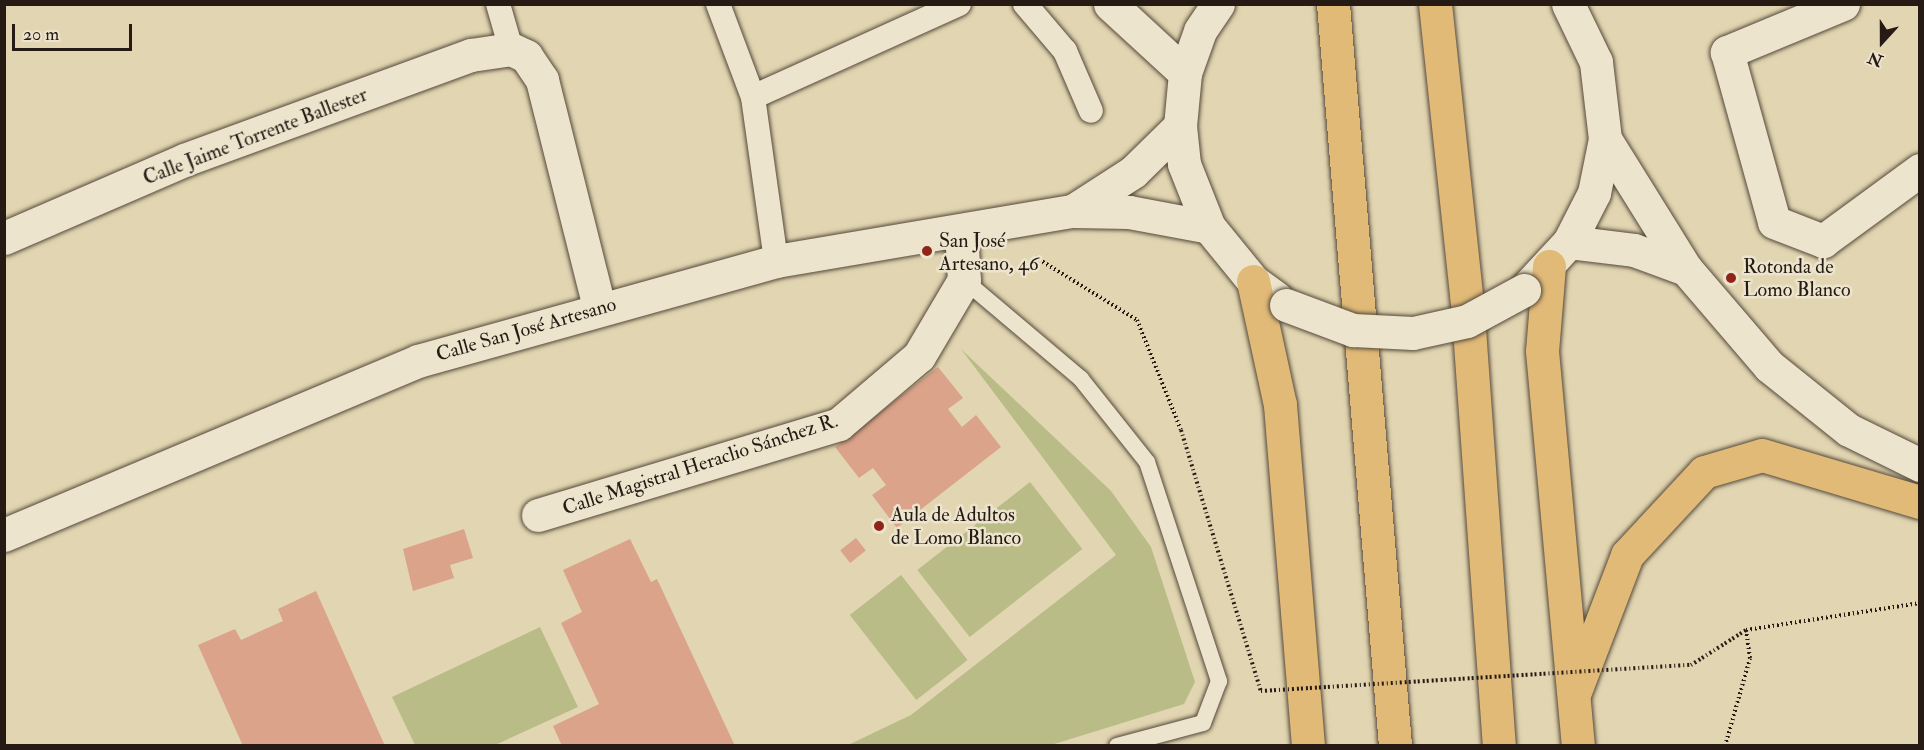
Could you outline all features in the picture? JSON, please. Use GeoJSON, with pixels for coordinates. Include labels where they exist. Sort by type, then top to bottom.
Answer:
{"type":"FeatureCollection","features":[{"type":"Feature","properties":{"kind":"highway"},"geometry":{"type":"LineString","coordinates":[[1333,4],[1395,746]]}},
{"type":"Feature","properties":{"kind":"highway"},"geometry":{"type":"LineString","coordinates":[[1435,4],[1467,301],[1499,746]]}},
{"type":"Feature","properties":{"kind":"highway"},"geometry":{"type":"LineString","coordinates":[[1559,254],[1542,351],[1578,746]]}},
{"type":"Feature","properties":{"kind":"highway"},"geometry":{"type":"LineString","coordinates":[[1253,281],[1280,405],[1308,746]]}},
{"type":"Feature","properties":{"kind":"highway"},"geometry":{"type":"LineString","coordinates":[[1574,694],[1627,555],[1704,472],[1762,454],[1920,502]]}},
{"type":"Feature","properties":{"kind":"street"},"geometry":{"type":"LineString","coordinates":[[498,4],[511,49],[526,56],[542,80],[599,307]]}},
{"type":"Feature","properties":{"kind":"street"},"geometry":{"type":"LineString","coordinates":[[718,4],[753,97],[776,261]]}},
{"type":"Feature","properties":{"kind":"street"},"geometry":{"type":"LineString","coordinates":[[753,97],[959,4]]}},
{"type":"Feature","properties":{"kind":"street"},"geometry":{"type":"LineString","coordinates":[[1025,4],[1065,51],[1091,111]]}},
{"type":"Feature","properties":{"kind":"street"},"geometry":{"type":"LineString","coordinates":[[1110,4],[1185,74]]}},
{"type":"Feature","properties":{"kind":"street"},"geometry":{"type":"LineString","coordinates":[[1218,4],[1200,31],[1185,74],[1180,126],[1184,164],[1209,227],[1253,281],[1286,305],[1353,330],[1413,333],[1467,321],[1524,290],[1559,254],[1594,193],[1605,139],[1596,62],[1568,4]]}},
{"type":"Feature","properties":{"kind":"street"},"geometry":{"type":"LineString","coordinates":[[1844,4],[1727,52],[1774,222],[1823,241],[1920,170]]}},
{"type":"Feature","properties":{"kind":"street","name":"Calle Jaime Torrente Ballester"},"geometry":{"type":"LineString","coordinates":[[4,238],[184,160],[471,55],[511,49]]}},
{"type":"Feature","properties":{"kind":"street","name":"Calle San José Artesano"},"geometry":{"type":"LineString","coordinates":[[1073,211],[1133,172],[1180,126]]}},
{"type":"Feature","properties":{"kind":"street"},"geometry":{"type":"LineString","coordinates":[[1605,139],[1686,268],[1769,366],[1849,430],[1920,465]]}},
{"type":"Feature","properties":{"kind":"street","name":"Calle San José Artesano"},"geometry":{"type":"LineString","coordinates":[[4,535],[418,362],[599,307],[776,261],[961,232],[1073,211],[1129,212],[1209,227]]}},
{"type":"Feature","properties":{"kind":"street"},"geometry":{"type":"LineString","coordinates":[[961,232],[964,280]]}},
{"type":"Feature","properties":{"kind":"street"},"geometry":{"type":"LineString","coordinates":[[1559,254],[1634,250],[1686,268]]}},
{"type":"Feature","properties":{"kind":"street","name":"Calle Magistral Heraclio Sánchez R."},"geometry":{"type":"LineString","coordinates":[[538,515],[840,424],[919,356],[964,280]]}},
{"type":"Feature","properties":{"kind":"lane"},"geometry":{"type":"LineString","coordinates":[[964,280],[1082,379],[1147,462],[1219,681],[1203,723],[1117,746]]}},
{"type":"Feature","properties":{"kind":"path"},"geometry":{"type":"LineString","coordinates":[[1015,222],[1036,258],[1137,320],[1181,430],[1261,691],[1691,665],[1746,630],[1920,603]]}},
{"type":"Feature","properties":{"kind":"path"},"geometry":{"type":"LineString","coordinates":[[1725,746],[1750,658],[1746,630]]}},
{"type":"Feature","properties":{"kind":"green space"},"geometry":{"type":"Polygon","coordinates":[[[961,349],[1111,491],[1151,547],[1195,682],[1184,704],[1051,745],[848,745],[911,715],[1116,555],[961,349]]]}},
{"type":"Feature","properties":{"kind":"green space"},"geometry":{"type":"Polygon","coordinates":[[[1030,482],[1082,549],[970,637],[917,570],[1030,482]]]}},
{"type":"Feature","properties":{"kind":"green space"},"geometry":{"type":"Polygon","coordinates":[[[901,575],[967,660],[916,700],[850,615],[901,575]]]}},
{"type":"Feature","properties":{"kind":"green space"},"geometry":{"type":"Polygon","coordinates":[[[540,627],[578,707],[495,745],[415,745],[392,697],[540,627]]]}},
{"type":"Feature","properties":{"kind":"building"},"geometry":{"type":"Polygon","coordinates":[[[938,367],[963,398],[948,409],[962,427],[976,415],[1001,447],[897,528],[872,495],[886,485],[873,468],[859,478],[835,447],[938,367]]]}},
{"type":"Feature","properties":{"kind":"building"},"geometry":{"type":"Polygon","coordinates":[[[464,529],[473,558],[450,565],[454,578],[413,591],[403,549],[464,529]]]}},
{"type":"Feature","properties":{"kind":"building"},"geometry":{"type":"Polygon","coordinates":[[[856,538],[866,551],[850,563],[840,550],[856,538]]]}},
{"type":"Feature","properties":{"kind":"building"},"geometry":{"type":"Polygon","coordinates":[[[630,539],[651,582],[657,579],[735,746],[562,746],[553,726],[599,704],[561,623],[582,612],[563,570],[630,539]]]}},
{"type":"Feature","properties":{"kind":"building"},"geometry":{"type":"Polygon","coordinates":[[[316,591],[385,746],[243,746],[198,645],[235,629],[241,640],[283,621],[278,609],[316,591]]]}},
{"type":"Feature","properties":{"kind":"place","name":"San José Artesano, 46"},"geometry":{"type":"Point","coordinates":[927,251]}},
{"type":"Feature","properties":{"kind":"place","name":"Rotonda de Lomo Blanco"},"geometry":{"type":"Point","coordinates":[1731,278]}},
{"type":"Feature","properties":{"kind":"place","name":"Aula de Adultos de Lomo Blanco"},"geometry":{"type":"Point","coordinates":[879,526]}}]}
